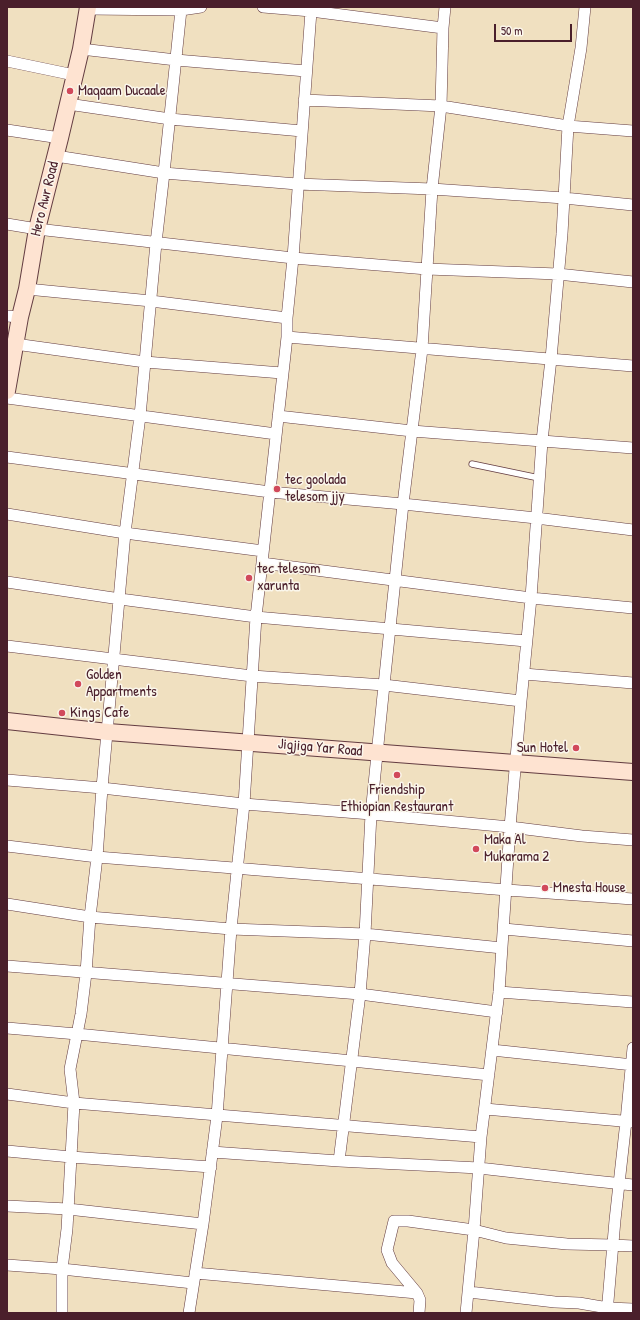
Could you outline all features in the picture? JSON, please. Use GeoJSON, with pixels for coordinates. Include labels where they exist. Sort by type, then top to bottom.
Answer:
{"type":"FeatureCollection","features":[{"type":"Feature","properties":{"kind":"street"},"geometry":{"type":"LineString","coordinates":[[88,8],[181,10],[201,7]]}},
{"type":"Feature","properties":{"kind":"street"},"geometry":{"type":"LineString","coordinates":[[264,7],[310,11],[443,28]]}},
{"type":"Feature","properties":{"kind":"street"},"geometry":{"type":"LineString","coordinates":[[339,1161],[360,994],[365,934],[371,814],[394,580],[422,349],[432,189],[440,106],[444,7]]}},
{"type":"Feature","properties":{"kind":"street"},"geometry":{"type":"LineString","coordinates":[[466,1313],[469,1292],[481,1137],[499,992],[520,701],[531,598],[542,441],[551,359],[564,198],[568,126],[581,48],[585,7]]}},
{"type":"Feature","properties":{"kind":"street","name":"Hero Awr Road"},"geometry":{"type":"LineString","coordinates":[[7,391],[15,344],[14,316],[27,289],[36,229],[56,156],[81,49],[88,8]]}},
{"type":"Feature","properties":{"kind":"street"},"geometry":{"type":"LineString","coordinates":[[62,1313],[62,1269],[68,1209],[74,1104],[70,1069],[81,1014],[86,973],[126,533],[140,416],[156,243],[181,10]]}},
{"type":"Feature","properties":{"kind":"street"},"geometry":{"type":"LineString","coordinates":[[189,1313],[203,1224],[217,1116],[231,929],[244,804],[256,617],[287,337],[287,318],[293,258],[310,11]]}},
{"type":"Feature","properties":{"kind":"street"},"geometry":{"type":"LineString","coordinates":[[81,49],[176,60],[306,71]]}},
{"type":"Feature","properties":{"kind":"street"},"geometry":{"type":"LineString","coordinates":[[7,61],[74,75]]}},
{"type":"Feature","properties":{"kind":"street"},"geometry":{"type":"LineString","coordinates":[[304,100],[440,106],[568,126],[633,131]]}},
{"type":"Feature","properties":{"kind":"street"},"geometry":{"type":"LineString","coordinates":[[68,104],[170,119],[302,131]]}},
{"type":"Feature","properties":{"kind":"street"},"geometry":{"type":"LineString","coordinates":[[7,130],[60,138]]}},
{"type":"Feature","properties":{"kind":"street"},"geometry":{"type":"LineString","coordinates":[[56,156],[164,173],[297,184],[432,189],[633,204]]}},
{"type":"Feature","properties":{"kind":"street"},"geometry":{"type":"LineString","coordinates":[[7,224],[36,229],[293,258],[427,269],[558,274],[633,282]]}},
{"type":"Feature","properties":{"kind":"street"},"geometry":{"type":"LineString","coordinates":[[27,289],[151,301],[287,318]]}},
{"type":"Feature","properties":{"kind":"street"},"geometry":{"type":"LineString","coordinates":[[287,337],[633,366]]}},
{"type":"Feature","properties":{"kind":"street"},"geometry":{"type":"LineString","coordinates":[[15,344],[145,362],[282,374]]}},
{"type":"Feature","properties":{"kind":"street"},"geometry":{"type":"LineString","coordinates":[[7,398],[276,434]]}},
{"type":"Feature","properties":{"kind":"street"},"geometry":{"type":"LineString","coordinates":[[278,416],[412,431],[633,448]]}},
{"type":"Feature","properties":{"kind":"street"},"geometry":{"type":"LineString","coordinates":[[7,458],[270,492],[403,504],[633,530]]}},
{"type":"Feature","properties":{"kind":"street"},"geometry":{"type":"LineString","coordinates":[[7,514],[126,533],[263,551]]}},
{"type":"Feature","properties":{"kind":"street"},"geometry":{"type":"LineString","coordinates":[[262,563],[531,598],[633,608]]}},
{"type":"Feature","properties":{"kind":"street"},"geometry":{"type":"LineString","coordinates":[[7,582],[256,617],[526,641]]}},
{"type":"Feature","properties":{"kind":"street"},"geometry":{"type":"LineString","coordinates":[[7,646],[252,676],[384,686],[520,701]]}},
{"type":"Feature","properties":{"kind":"street"},"geometry":{"type":"LineString","coordinates":[[524,674],[633,683]]}},
{"type":"Feature","properties":{"kind":"street","name":"Jigjiga Yar Road"},"geometry":{"type":"LineString","coordinates":[[7,721],[108,732],[633,772]]}},
{"type":"Feature","properties":{"kind":"street"},"geometry":{"type":"LineString","coordinates":[[7,780],[102,788],[244,804],[371,814],[633,840]]}},
{"type":"Feature","properties":{"kind":"street"},"geometry":{"type":"LineString","coordinates":[[7,846],[97,857],[633,899]]}},
{"type":"Feature","properties":{"kind":"street"},"geometry":{"type":"LineString","coordinates":[[7,904],[90,917],[231,929],[365,934],[502,948]]}},
{"type":"Feature","properties":{"kind":"street"},"geometry":{"type":"LineString","coordinates":[[504,929],[633,941]]}},
{"type":"Feature","properties":{"kind":"street"},"geometry":{"type":"LineString","coordinates":[[7,966],[360,994],[497,1012]]}},
{"type":"Feature","properties":{"kind":"street"},"geometry":{"type":"LineString","coordinates":[[499,992],[633,1002]]}},
{"type":"Feature","properties":{"kind":"street"},"geometry":{"type":"LineString","coordinates":[[7,1028],[489,1075]]}},
{"type":"Feature","properties":{"kind":"street"},"geometry":{"type":"LineString","coordinates":[[607,1310],[619,1184],[630,1121],[633,1048]]}},
{"type":"Feature","properties":{"kind":"street"},"geometry":{"type":"LineString","coordinates":[[492,1050],[632,1065]]}},
{"type":"Feature","properties":{"kind":"street"},"geometry":{"type":"LineString","coordinates":[[7,1094],[74,1104],[481,1137]]}},
{"type":"Feature","properties":{"kind":"street"},"geometry":{"type":"LineString","coordinates":[[485,1109],[630,1121]]}},
{"type":"Feature","properties":{"kind":"street"},"geometry":{"type":"LineString","coordinates":[[7,1151],[211,1167]]}},
{"type":"Feature","properties":{"kind":"street"},"geometry":{"type":"LineString","coordinates":[[212,1152],[339,1161],[479,1168],[633,1185]]}},
{"type":"Feature","properties":{"kind":"street"},"geometry":{"type":"LineString","coordinates":[[7,1206],[68,1209],[203,1224]]}},
{"type":"Feature","properties":{"kind":"street"},"geometry":{"type":"LineString","coordinates":[[419,1313],[420,1300],[417,1293],[392,1264],[386,1250],[394,1222],[408,1221],[474,1230],[506,1238],[544,1242],[633,1246]]}},
{"type":"Feature","properties":{"kind":"street"},"geometry":{"type":"LineString","coordinates":[[7,1265],[417,1293]]}},
{"type":"Feature","properties":{"kind":"street"},"geometry":{"type":"LineString","coordinates":[[469,1292],[555,1302],[579,1303],[607,1310],[633,1309]]}},
{"type":"Feature","properties":{"kind":"lane"},"geometry":{"type":"LineString","coordinates":[[472,464],[539,478]]}},
{"type":"Feature","properties":{"kind":"place","name":"Maqaam Ducaale"},"geometry":{"type":"Point","coordinates":[70,91]}},
{"type":"Feature","properties":{"kind":"place","name":"tec goolada telesom jjy"},"geometry":{"type":"Point","coordinates":[277,489]}},
{"type":"Feature","properties":{"kind":"place","name":"tec telesom xarunta"},"geometry":{"type":"Point","coordinates":[249,578]}},
{"type":"Feature","properties":{"kind":"place","name":"Golden Appartments"},"geometry":{"type":"Point","coordinates":[78,684]}},
{"type":"Feature","properties":{"kind":"place","name":"Kings Cafe"},"geometry":{"type":"Point","coordinates":[62,713]}},
{"type":"Feature","properties":{"kind":"place","name":"Sun Hotel"},"geometry":{"type":"Point","coordinates":[576,748]}},
{"type":"Feature","properties":{"kind":"place","name":"Friendship Ethiopian Restaurant"},"geometry":{"type":"Point","coordinates":[397,775]}},
{"type":"Feature","properties":{"kind":"place","name":"Maka Al Mukarama 2"},"geometry":{"type":"Point","coordinates":[476,849]}},
{"type":"Feature","properties":{"kind":"place","name":"Mnesta House"},"geometry":{"type":"Point","coordinates":[545,888]}}]}
